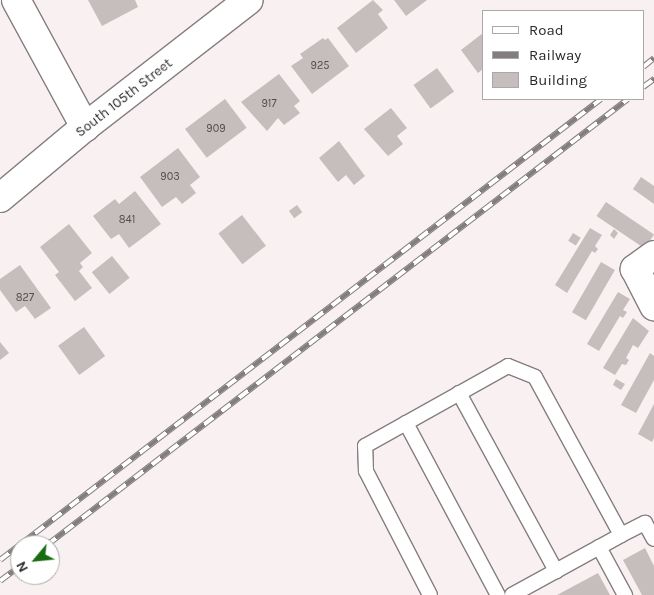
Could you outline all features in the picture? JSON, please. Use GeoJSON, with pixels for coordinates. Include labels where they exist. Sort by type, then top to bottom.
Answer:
{"type":"FeatureCollection","features":[{"type":"Feature","properties":{"kind":"street"},"geometry":{"type":"LineString","coordinates":[[16,0],[85,127]]}},
{"type":"Feature","properties":{"kind":"street","name":"South 105th Street"},"geometry":{"type":"LineString","coordinates":[[0,198],[85,127],[249,0]]}},
{"type":"Feature","properties":{"kind":"street"},"geometry":{"type":"LineString","coordinates":[[644,262],[654,306]]}},
{"type":"Feature","properties":{"kind":"lane"},"geometry":{"type":"LineString","coordinates":[[430,595],[366,471],[364,446],[508,366],[535,377],[621,535]]}},
{"type":"Feature","properties":{"kind":"lane"},"geometry":{"type":"LineString","coordinates":[[459,393],[556,571]]}},
{"type":"Feature","properties":{"kind":"lane"},"geometry":{"type":"LineString","coordinates":[[406,423],[498,595]]}},
{"type":"Feature","properties":{"kind":"lane"},"geometry":{"type":"LineString","coordinates":[[519,593],[645,523],[654,539]]}},
{"type":"Feature","properties":{"kind":"lane"},"geometry":{"type":"LineString","coordinates":[[600,547],[625,595]]}},
{"type":"Feature","properties":{"kind":"building"},"geometry":{"type":"Polygon","coordinates":[[[88,0],[135,0],[138,7],[102,26],[88,0]]]}},
{"type":"Feature","properties":{"kind":"building"},"geometry":{"type":"Polygon","coordinates":[[[373,0],[383,10],[378,14],[388,28],[356,53],[337,28],[373,0]]]}},
{"type":"Feature","properties":{"kind":"building"},"geometry":{"type":"Polygon","coordinates":[[[394,0],[427,0],[406,16],[394,0]]]}},
{"type":"Feature","properties":{"kind":"building"},"geometry":{"type":"Polygon","coordinates":[[[482,34],[482,70],[478,73],[461,50],[482,34]]]}},
{"type":"Feature","properties":{"kind":"building"},"geometry":{"type":"Polygon","coordinates":[[[323,38],[325,40],[328,38],[349,66],[312,94],[291,66],[303,58],[300,54],[323,38]]]}},
{"type":"Feature","properties":{"kind":"building"},"geometry":{"type":"Polygon","coordinates":[[[437,68],[454,91],[431,109],[414,85],[437,68]]]}},
{"type":"Feature","properties":{"kind":"building"},"geometry":{"type":"Polygon","coordinates":[[[279,74],[300,101],[294,106],[300,113],[284,125],[278,118],[267,131],[241,102],[279,74]]]}},
{"type":"Feature","properties":{"kind":"building"},"geometry":{"type":"Polygon","coordinates":[[[225,99],[247,128],[207,158],[185,129],[225,99]]]}},
{"type":"Feature","properties":{"kind":"building"},"geometry":{"type":"Polygon","coordinates":[[[391,108],[407,128],[397,136],[403,144],[388,156],[364,129],[391,108]]]}},
{"type":"Feature","properties":{"kind":"building"},"geometry":{"type":"Polygon","coordinates":[[[339,141],[365,176],[354,185],[346,175],[338,182],[319,158],[339,141]]]}},
{"type":"Feature","properties":{"kind":"building"},"geometry":{"type":"Polygon","coordinates":[[[178,148],[200,177],[190,185],[196,193],[182,204],[176,197],[162,207],[140,177],[178,148]]]}},
{"type":"Feature","properties":{"kind":"building"},"geometry":{"type":"Polygon","coordinates":[[[641,177],[654,186],[654,204],[633,189],[641,177]]]}},
{"type":"Feature","properties":{"kind":"building"},"geometry":{"type":"Polygon","coordinates":[[[135,191],[161,224],[129,248],[119,234],[111,239],[93,216],[115,199],[119,204],[135,191]]]}},
{"type":"Feature","properties":{"kind":"building"},"geometry":{"type":"Polygon","coordinates":[[[606,202],[654,234],[645,249],[596,216],[606,202]]]}},
{"type":"Feature","properties":{"kind":"building"},"geometry":{"type":"Polygon","coordinates":[[[297,205],[302,212],[294,218],[289,211],[297,205]]]}},
{"type":"Feature","properties":{"kind":"building"},"geometry":{"type":"Polygon","coordinates":[[[242,215],[266,246],[242,264],[218,233],[242,215]]]}},
{"type":"Feature","properties":{"kind":"building"},"geometry":{"type":"Polygon","coordinates":[[[69,224],[92,253],[80,263],[83,267],[79,271],[92,288],[75,301],[55,275],[59,272],[40,247],[69,224]]]}},
{"type":"Feature","properties":{"kind":"building"},"geometry":{"type":"Polygon","coordinates":[[[590,228],[602,235],[595,246],[598,249],[595,253],[592,251],[567,293],[555,285],[590,228]]]}},
{"type":"Feature","properties":{"kind":"building"},"geometry":{"type":"Polygon","coordinates":[[[614,229],[618,233],[614,239],[610,235],[614,229]]]}},
{"type":"Feature","properties":{"kind":"building"},"geometry":{"type":"Polygon","coordinates":[[[573,233],[581,238],[576,245],[568,241],[573,233]]]}},
{"type":"Feature","properties":{"kind":"building"},"geometry":{"type":"Polygon","coordinates":[[[112,256],[130,278],[109,294],[92,272],[112,256]]]}},
{"type":"Feature","properties":{"kind":"building"},"geometry":{"type":"Polygon","coordinates":[[[601,262],[615,270],[586,320],[572,312],[601,262]]]}},
{"type":"Feature","properties":{"kind":"building"},"geometry":{"type":"Polygon","coordinates":[[[20,265],[51,308],[35,319],[25,306],[16,312],[0,290],[0,279],[20,265]]]}},
{"type":"Feature","properties":{"kind":"building"},"geometry":{"type":"Polygon","coordinates":[[[618,292],[630,299],[623,310],[627,312],[623,318],[620,316],[599,351],[587,344],[618,292]]]}},
{"type":"Feature","properties":{"kind":"building"},"geometry":{"type":"Polygon","coordinates":[[[633,318],[649,331],[638,348],[633,345],[626,358],[629,360],[626,365],[622,364],[615,375],[603,368],[633,318]]]}},
{"type":"Feature","properties":{"kind":"building"},"geometry":{"type":"Polygon","coordinates":[[[84,327],[105,356],[79,375],[58,346],[84,327]]]}},
{"type":"Feature","properties":{"kind":"building"},"geometry":{"type":"Polygon","coordinates":[[[0,342],[9,353],[0,360],[0,342]]]}},
{"type":"Feature","properties":{"kind":"building"},"geometry":{"type":"Polygon","coordinates":[[[650,353],[654,356],[654,380],[636,413],[621,405],[650,353]]]}},
{"type":"Feature","properties":{"kind":"building"},"geometry":{"type":"Polygon","coordinates":[[[616,379],[625,384],[621,390],[613,385],[616,379]]]}},
{"type":"Feature","properties":{"kind":"building"},"geometry":{"type":"Polygon","coordinates":[[[654,404],[654,438],[652,442],[638,434],[654,404]]]}},
{"type":"Feature","properties":{"kind":"building"},"geometry":{"type":"Polygon","coordinates":[[[645,548],[654,566],[654,595],[642,595],[623,560],[645,548]]]}},
{"type":"Feature","properties":{"kind":"building"},"geometry":{"type":"Polygon","coordinates":[[[598,573],[610,595],[557,595],[598,573]]]}},
{"type":"Feature","properties":{"kind":"railway"},"geometry":{"type":"LineString","coordinates":[[644,66],[654,58]]}},
{"type":"Feature","properties":{"kind":"railway"},"geometry":{"type":"LineString","coordinates":[[644,86],[654,79]]}},
{"type":"Feature","properties":{"kind":"railway"},"geometry":{"type":"LineString","coordinates":[[0,560],[600,100]]}},
{"type":"Feature","properties":{"kind":"railway"},"geometry":{"type":"LineString","coordinates":[[60,535],[627,100]]}},
{"type":"Feature","properties":{"kind":"railway"},"geometry":{"type":"LineString","coordinates":[[0,581],[10,574]]}}]}
